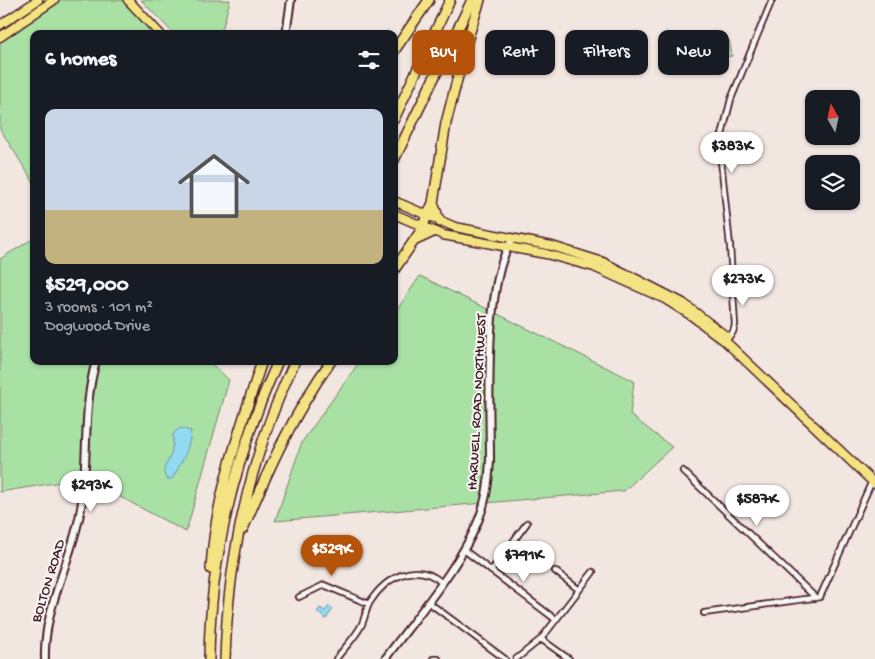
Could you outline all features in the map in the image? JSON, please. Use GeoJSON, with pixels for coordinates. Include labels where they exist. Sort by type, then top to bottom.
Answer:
{"type":"FeatureCollection","features":[{"type":"Feature","properties":{"kind":"highway"},"geometry":{"type":"LineString","coordinates":[[398,45],[429,0]]}},
{"type":"Feature","properties":{"kind":"highway"},"geometry":{"type":"LineString","coordinates":[[398,110],[450,0]]}},
{"type":"Feature","properties":{"kind":"highway"},"geometry":{"type":"LineString","coordinates":[[398,152],[472,0]]}},
{"type":"Feature","properties":{"kind":"highway"},"geometry":{"type":"LineString","coordinates":[[398,264],[414,242],[428,217],[433,203],[446,123],[467,41],[480,0]]}},
{"type":"Feature","properties":{"kind":"highway"},"geometry":{"type":"LineString","coordinates":[[433,203],[440,222]]}},
{"type":"Feature","properties":{"kind":"highway"},"geometry":{"type":"LineString","coordinates":[[414,242],[433,232]]}},
{"type":"Feature","properties":{"kind":"highway"},"geometry":{"type":"LineString","coordinates":[[209,659],[212,544],[230,457],[261,365]]}},
{"type":"Feature","properties":{"kind":"highway"},"geometry":{"type":"LineString","coordinates":[[211,616],[220,540],[237,468],[259,406],[276,365]]}},
{"type":"Feature","properties":{"kind":"highway"},"geometry":{"type":"LineString","coordinates":[[225,659],[228,592],[247,490],[262,442],[293,365]]}},
{"type":"Feature","properties":{"kind":"highway"},"geometry":{"type":"LineString","coordinates":[[235,548],[276,451],[303,402],[327,365]]}},
{"type":"Feature","properties":{"kind":"main road"},"geometry":{"type":"LineString","coordinates":[[0,25],[38,0]]}},
{"type":"Feature","properties":{"kind":"main road"},"geometry":{"type":"LineString","coordinates":[[0,37],[54,0]]}},
{"type":"Feature","properties":{"kind":"main road"},"geometry":{"type":"LineString","coordinates":[[128,0],[156,30]]}},
{"type":"Feature","properties":{"kind":"main road"},"geometry":{"type":"LineString","coordinates":[[398,203],[440,222],[466,230],[569,251],[616,268],[683,303],[726,339],[873,483]]}},
{"type":"Feature","properties":{"kind":"main road"},"geometry":{"type":"LineString","coordinates":[[398,216],[433,232],[459,239],[564,258],[623,278],[678,307],[726,339]]}},
{"type":"Feature","properties":{"kind":"street"},"geometry":{"type":"LineString","coordinates":[[287,30],[291,0]]}},
{"type":"Feature","properties":{"kind":"street"},"geometry":{"type":"LineString","coordinates":[[726,339],[733,332],[735,325],[732,263],[721,161],[721,139],[726,113],[772,0]]}},
{"type":"Feature","properties":{"kind":"street","name":"HARWELL ROAD NORTHWEST"},"geometry":{"type":"LineString","coordinates":[[384,659],[464,550],[480,516],[489,481],[491,334],[500,269],[506,247],[513,239]]}},
{"type":"Feature","properties":{"kind":"street","name":"BOLTON ROAD"},"geometry":{"type":"LineString","coordinates":[[45,659],[44,645],[50,615],[81,509],[89,396],[95,365]]}},
{"type":"Feature","properties":{"kind":"street"},"geometry":{"type":"LineString","coordinates":[[684,471],[816,598]]}},
{"type":"Feature","properties":{"kind":"street"},"geometry":{"type":"LineString","coordinates":[[704,613],[820,597],[873,483]]}},
{"type":"Feature","properties":{"kind":"street"},"geometry":{"type":"LineString","coordinates":[[491,571],[528,523]]}},
{"type":"Feature","properties":{"kind":"street"},"geometry":{"type":"LineString","coordinates":[[514,541],[543,561]]}},
{"type":"Feature","properties":{"kind":"street"},"geometry":{"type":"LineString","coordinates":[[464,550],[555,619]]}},
{"type":"Feature","properties":{"kind":"street"},"geometry":{"type":"LineString","coordinates":[[336,659],[362,624],[368,604],[380,588],[392,579],[412,571],[427,574],[441,582]]}},
{"type":"Feature","properties":{"kind":"street"},"geometry":{"type":"LineString","coordinates":[[555,571],[578,589]]}},
{"type":"Feature","properties":{"kind":"street"},"geometry":{"type":"LineString","coordinates":[[516,659],[541,639],[592,572]]}},
{"type":"Feature","properties":{"kind":"street"},"geometry":{"type":"LineString","coordinates":[[299,597],[324,585],[368,604]]}},
{"type":"Feature","properties":{"kind":"street"},"geometry":{"type":"LineString","coordinates":[[427,601],[505,659]]}},
{"type":"Feature","properties":{"kind":"street"},"geometry":{"type":"LineString","coordinates":[[541,639],[569,659]]}},
{"type":"Feature","properties":{"kind":"street"},"geometry":{"type":"LineString","coordinates":[[433,659],[438,659]]}},
{"type":"Feature","properties":{"kind":"green space"},"geometry":{"type":"Polygon","coordinates":[[[53,0],[131,0],[160,30],[30,30],[30,177],[0,129],[0,34],[53,0]]]}},
{"type":"Feature","properties":{"kind":"green space"},"geometry":{"type":"Polygon","coordinates":[[[141,0],[230,0],[222,30],[170,30],[141,0]]]}},
{"type":"Feature","properties":{"kind":"green space"},"geometry":{"type":"Polygon","coordinates":[[[729,40],[732,56],[729,56],[729,40]]]}},
{"type":"Feature","properties":{"kind":"green space"},"geometry":{"type":"Polygon","coordinates":[[[30,240],[30,365],[212,365],[229,380],[186,532],[85,478],[0,492],[0,259],[30,240]]]}},
{"type":"Feature","properties":{"kind":"green space"},"geometry":{"type":"Polygon","coordinates":[[[420,276],[634,381],[630,415],[672,447],[624,491],[275,521],[302,442],[357,365],[398,365],[398,308],[420,276]]]}},
{"type":"Feature","properties":{"kind":"water"},"geometry":{"type":"Polygon","coordinates":[[[180,428],[191,431],[189,444],[182,462],[172,479],[167,479],[164,469],[172,451],[173,434],[180,428]]]}},
{"type":"Feature","properties":{"kind":"water"},"geometry":{"type":"Polygon","coordinates":[[[329,606],[333,609],[326,619],[317,612],[320,608],[325,611],[329,606]]]}}]}
